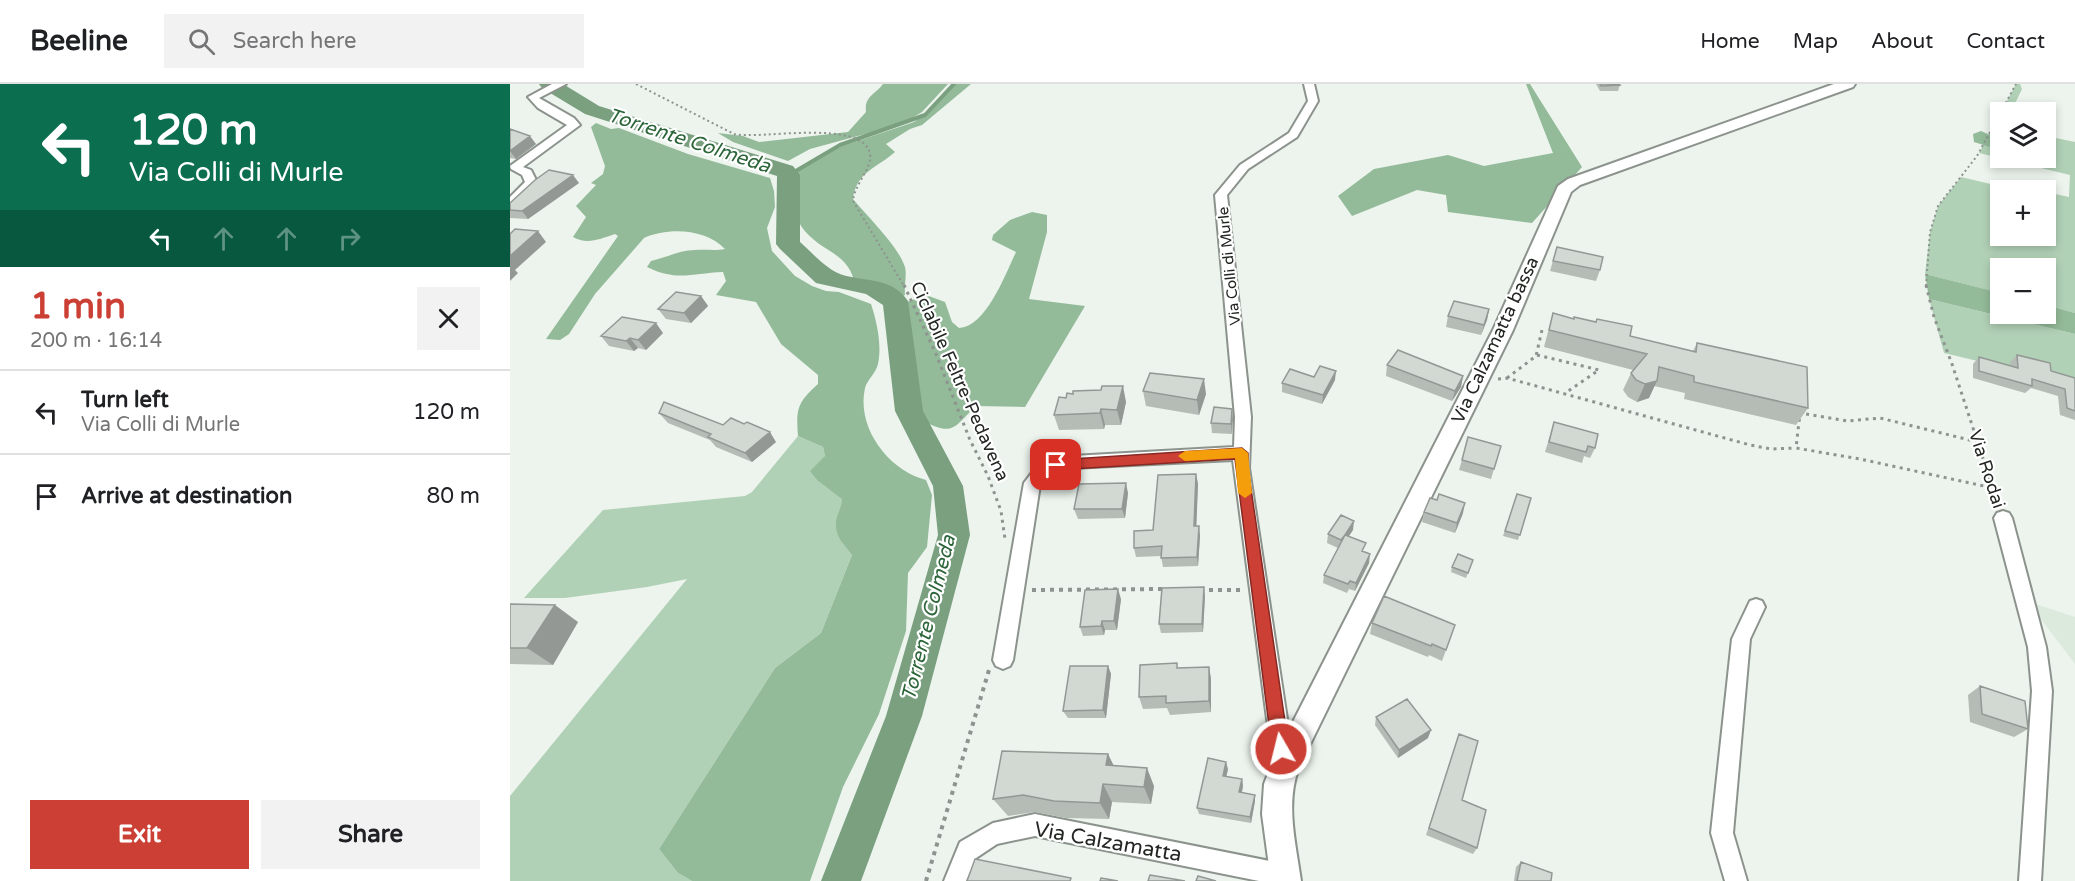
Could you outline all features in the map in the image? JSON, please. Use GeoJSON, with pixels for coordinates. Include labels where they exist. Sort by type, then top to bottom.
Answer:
{"type":"FeatureCollection","features":[{"type":"Feature","properties":{"kind":"street"},"geometry":{"type":"LineString","coordinates":[[510,204],[531,182],[527,173],[514,166],[574,125],[568,119],[534,100],[533,97],[561,84]]}},
{"type":"Feature","properties":{"kind":"street","name":"Via Colli di Murle"},"geometry":{"type":"LineString","coordinates":[[1287,761],[1282,757],[1241,468],[1243,417],[1221,195],[1244,167],[1293,135],[1313,101],[1309,84]]}},
{"type":"Feature","properties":{"kind":"street","name":"Via Calzamatta bassa"},"geometry":{"type":"LineString","coordinates":[[1287,761],[1503,330],[1564,189],[1574,182],[1848,84]]}},
{"type":"Feature","properties":{"kind":"street"},"geometry":{"type":"LineString","coordinates":[[997,664],[1016,590],[1032,483],[1043,470],[1072,462],[1242,453]]}},
{"type":"Feature","properties":{"kind":"street","name":"Via Rodai"},"geometry":{"type":"LineString","coordinates":[[2003,518],[2037,647],[2042,691],[2030,881]]}},
{"type":"Feature","properties":{"kind":"street"},"geometry":{"type":"LineString","coordinates":[[1736,881],[1722,833],[1741,639],[1756,607]]}},
{"type":"Feature","properties":{"kind":"street","name":"Via Calzamatta"},"geometry":{"type":"LineString","coordinates":[[955,881],[968,850],[993,834],[1035,825],[1286,878],[1277,814],[1278,784],[1287,761]]}},
{"type":"Feature","properties":{"kind":"path","name":"Ciclabile Feltre-Pedavena"},"geometry":{"type":"LineString","coordinates":[[636,84],[734,134],[743,136],[826,132],[848,136],[868,146],[871,152],[870,162],[853,190],[854,201],[898,273],[940,363],[1001,511],[1006,544]]}},
{"type":"Feature","properties":{"kind":"path","name":"Via Rodai"},"geometry":{"type":"LineString","coordinates":[[2003,518],[1934,317],[1925,282],[1930,232],[1938,206],[1977,156],[2016,84]]}},
{"type":"Feature","properties":{"kind":"path"},"geometry":{"type":"LineString","coordinates":[[1507,378],[1537,354],[1542,330]]}},
{"type":"Feature","properties":{"kind":"path"},"geometry":{"type":"LineString","coordinates":[[1537,354],[1599,370],[1564,394]]}},
{"type":"Feature","properties":{"kind":"path"},"geometry":{"type":"LineString","coordinates":[[1478,380],[1507,378],[1750,445],[1772,449],[1796,448],[1870,461],[1993,488]]}},
{"type":"Feature","properties":{"kind":"path"},"geometry":{"type":"LineString","coordinates":[[1796,448],[1800,413],[1848,421],[1880,418],[1978,442]]}},
{"type":"Feature","properties":{"kind":"path"},"geometry":{"type":"LineString","coordinates":[[1016,590],[1170,589]]}},
{"type":"Feature","properties":{"kind":"path"},"geometry":{"type":"LineString","coordinates":[[1192,590],[1259,590]]}},
{"type":"Feature","properties":{"kind":"path"},"geometry":{"type":"LineString","coordinates":[[926,881],[997,664]]}},
{"type":"Feature","properties":{"kind":"shaded area"},"geometry":{"type":"Polygon","coordinates":[[[2027,601],[2075,617],[2075,664],[2027,601]]]}},
{"type":"Feature","properties":{"kind":"green space"},"geometry":{"type":"Polygon","coordinates":[[[883,84],[948,84],[922,112],[902,124],[810,149],[788,161],[733,142],[718,133],[743,136],[759,142],[848,132],[866,112],[868,99],[883,84]]]}},
{"type":"Feature","properties":{"kind":"green space"},"geometry":{"type":"Polygon","coordinates":[[[954,84],[971,84],[922,125],[910,129],[886,144],[895,152],[868,171],[855,190],[853,199],[889,241],[905,267],[905,295],[891,302],[884,296],[855,287],[852,275],[841,259],[808,235],[801,226],[792,204],[784,202],[785,178],[834,149],[914,122],[927,113],[954,84]]]}},
{"type":"Feature","properties":{"kind":"green space"},"geometry":{"type":"Polygon","coordinates":[[[1526,84],[1530,84],[1582,167],[1532,223],[1448,212],[1446,195],[1417,190],[1352,216],[1338,196],[1374,169],[1448,155],[1484,166],[1553,153],[1526,84]]]}},
{"type":"Feature","properties":{"kind":"green space"},"geometry":{"type":"Polygon","coordinates":[[[2016,84],[2020,84],[2022,89],[2016,102],[2006,102],[2016,84]]]}},
{"type":"Feature","properties":{"kind":"green space"},"geometry":{"type":"Polygon","coordinates":[[[596,123],[611,129],[619,128],[688,154],[770,178],[775,207],[767,228],[772,251],[795,276],[812,286],[826,291],[839,292],[871,304],[878,334],[879,357],[877,367],[865,388],[866,418],[878,446],[900,467],[926,480],[932,495],[927,547],[908,573],[906,631],[879,714],[843,787],[810,881],[692,881],[678,873],[659,849],[775,668],[821,633],[852,555],[841,540],[836,528],[842,499],[818,481],[810,471],[825,456],[823,447],[798,436],[799,407],[818,384],[818,375],[781,344],[756,302],[716,295],[726,281],[723,272],[685,276],[658,272],[647,267],[651,261],[684,251],[725,249],[708,237],[687,232],[665,232],[644,238],[595,294],[569,334],[560,340],[546,339],[618,236],[615,234],[588,241],[573,237],[586,217],[576,206],[596,185],[591,183],[603,174],[605,166],[591,127],[596,123]]]}},
{"type":"Feature","properties":{"kind":"green space"},"geometry":{"type":"Polygon","coordinates":[[[1981,131],[1990,135],[1990,147],[1974,142],[1973,134],[1981,131]]]}},
{"type":"Feature","properties":{"kind":"green space"},"geometry":{"type":"Polygon","coordinates":[[[1990,132],[1990,156],[1979,153],[1990,132]]]}},
{"type":"Feature","properties":{"kind":"green space"},"geometry":{"type":"Polygon","coordinates":[[[2056,138],[2075,142],[2075,313],[2056,308],[2056,258],[1990,258],[1990,290],[1925,274],[1930,232],[1938,206],[1961,177],[1990,184],[1990,246],[2056,246],[2056,194],[2069,197],[2070,175],[2041,168],[2056,168],[2056,138]]]}},
{"type":"Feature","properties":{"kind":"green space"},"geometry":{"type":"Polygon","coordinates":[[[1032,212],[1047,215],[1047,232],[1029,299],[1085,306],[1025,407],[976,406],[952,428],[939,428],[919,419],[910,427],[904,392],[902,360],[887,333],[886,316],[896,306],[926,295],[945,302],[952,322],[959,328],[978,319],[1001,285],[1016,252],[992,240],[993,235],[1010,220],[1032,212]]]}},
{"type":"Feature","properties":{"kind":"green space"},"geometry":{"type":"Polygon","coordinates":[[[1925,274],[1990,290],[1990,314],[1929,299],[1925,274]]]}},
{"type":"Feature","properties":{"kind":"green space"},"geometry":{"type":"Polygon","coordinates":[[[1929,299],[1990,314],[1990,324],[2033,324],[2075,334],[2075,381],[2011,369],[1944,353],[1929,299]]]}},
{"type":"Feature","properties":{"kind":"green space"},"geometry":{"type":"Polygon","coordinates":[[[2056,308],[2075,313],[2075,334],[2033,324],[2056,324],[2056,308]]]}},
{"type":"Feature","properties":{"kind":"green space"},"geometry":{"type":"Polygon","coordinates":[[[798,436],[823,447],[825,456],[818,481],[843,499],[837,527],[840,538],[852,555],[821,633],[775,668],[659,849],[678,873],[692,881],[510,881],[510,796],[687,579],[565,598],[524,598],[603,510],[745,496],[752,492],[798,436]]]}},
{"type":"Feature","properties":{"kind":"building"},"geometry":{"type":"Polygon","coordinates":[[[1600,84],[1619,84],[1620,85],[1601,86],[1600,84]]]}},
{"type":"Feature","properties":{"kind":"building"},"geometry":{"type":"Polygon","coordinates":[[[510,129],[530,136],[510,151],[510,129]]]}},
{"type":"Feature","properties":{"kind":"building"},"geometry":{"type":"Polygon","coordinates":[[[549,170],[573,175],[522,211],[510,210],[510,203],[549,170]]]}},
{"type":"Feature","properties":{"kind":"building"},"geometry":{"type":"Polygon","coordinates":[[[515,229],[538,231],[510,256],[510,234],[515,229]]]}},
{"type":"Feature","properties":{"kind":"building"},"geometry":{"type":"Polygon","coordinates":[[[1557,247],[1603,257],[1600,270],[1553,261],[1557,247]]]}},
{"type":"Feature","properties":{"kind":"building"},"geometry":{"type":"Polygon","coordinates":[[[676,292],[701,296],[684,313],[658,309],[676,292]]]}},
{"type":"Feature","properties":{"kind":"building"},"geometry":{"type":"Polygon","coordinates":[[[1454,301],[1489,309],[1484,325],[1448,316],[1454,301]]]}},
{"type":"Feature","properties":{"kind":"building"},"geometry":{"type":"Polygon","coordinates":[[[1553,313],[1574,319],[1574,317],[1596,322],[1597,319],[1632,326],[1630,336],[1696,352],[1697,343],[1807,367],[1808,408],[1694,382],[1694,376],[1659,367],[1657,381],[1645,384],[1636,380],[1631,373],[1647,354],[1549,330],[1553,313]]]}},
{"type":"Feature","properties":{"kind":"building"},"geometry":{"type":"Polygon","coordinates":[[[622,317],[656,323],[638,340],[630,338],[626,341],[601,336],[622,317]]]}},
{"type":"Feature","properties":{"kind":"building"},"geometry":{"type":"Polygon","coordinates":[[[1398,350],[1463,376],[1455,391],[1387,365],[1398,350]]]}},
{"type":"Feature","properties":{"kind":"building"},"geometry":{"type":"Polygon","coordinates":[[[2017,355],[2050,363],[2051,371],[2075,378],[2075,411],[2067,408],[2065,389],[2032,379],[2032,386],[1979,371],[1979,357],[2018,368],[2017,355]]]}},
{"type":"Feature","properties":{"kind":"building"},"geometry":{"type":"Polygon","coordinates":[[[1320,366],[1336,371],[1323,395],[1282,383],[1290,369],[1314,377],[1320,366]]]}},
{"type":"Feature","properties":{"kind":"building"},"geometry":{"type":"Polygon","coordinates":[[[1150,373],[1204,379],[1197,400],[1143,391],[1150,373]]]}},
{"type":"Feature","properties":{"kind":"building"},"geometry":{"type":"Polygon","coordinates":[[[1102,386],[1123,386],[1117,410],[1101,409],[1100,413],[1054,415],[1059,397],[1066,398],[1067,393],[1073,394],[1073,391],[1101,390],[1102,386]]]}},
{"type":"Feature","properties":{"kind":"building"},"geometry":{"type":"Polygon","coordinates":[[[664,402],[723,425],[731,418],[770,432],[745,453],[708,437],[711,434],[659,413],[664,402]]]}},
{"type":"Feature","properties":{"kind":"building"},"geometry":{"type":"Polygon","coordinates":[[[1214,407],[1232,409],[1231,424],[1211,423],[1214,407]]]}},
{"type":"Feature","properties":{"kind":"building"},"geometry":{"type":"Polygon","coordinates":[[[1554,422],[1598,434],[1595,448],[1588,446],[1586,452],[1549,442],[1554,422]]]}},
{"type":"Feature","properties":{"kind":"building"},"geometry":{"type":"Polygon","coordinates":[[[1468,437],[1501,446],[1494,469],[1462,460],[1468,437]]]}},
{"type":"Feature","properties":{"kind":"building"},"geometry":{"type":"Polygon","coordinates":[[[1196,474],[1194,526],[1199,526],[1197,557],[1161,558],[1162,546],[1134,548],[1134,531],[1153,530],[1158,475],[1196,474]]]}},
{"type":"Feature","properties":{"kind":"building"},"geometry":{"type":"Polygon","coordinates":[[[1126,483],[1122,509],[1074,509],[1079,484],[1126,483]]]}},
{"type":"Feature","properties":{"kind":"building"},"geometry":{"type":"Polygon","coordinates":[[[1439,494],[1465,503],[1457,523],[1424,512],[1430,498],[1437,500],[1439,494]]]}},
{"type":"Feature","properties":{"kind":"building"},"geometry":{"type":"Polygon","coordinates":[[[1517,494],[1531,498],[1520,535],[1505,531],[1517,494]]]}},
{"type":"Feature","properties":{"kind":"building"},"geometry":{"type":"Polygon","coordinates":[[[1341,515],[1354,521],[1341,540],[1328,534],[1341,515]]]}},
{"type":"Feature","properties":{"kind":"building"},"geometry":{"type":"Polygon","coordinates":[[[1345,535],[1366,543],[1362,551],[1370,554],[1356,583],[1350,581],[1348,584],[1324,575],[1345,535]]]}},
{"type":"Feature","properties":{"kind":"building"},"geometry":{"type":"Polygon","coordinates":[[[1458,554],[1473,560],[1468,573],[1452,567],[1458,554]]]}},
{"type":"Feature","properties":{"kind":"building"},"geometry":{"type":"Polygon","coordinates":[[[1204,587],[1202,624],[1159,624],[1162,588],[1204,587]]]}},
{"type":"Feature","properties":{"kind":"building"},"geometry":{"type":"Polygon","coordinates":[[[1118,589],[1114,621],[1102,621],[1101,626],[1080,627],[1085,590],[1118,589]]]}},
{"type":"Feature","properties":{"kind":"building"},"geometry":{"type":"Polygon","coordinates":[[[1384,596],[1455,625],[1446,650],[1372,623],[1384,596]]]}},
{"type":"Feature","properties":{"kind":"building"},"geometry":{"type":"Polygon","coordinates":[[[510,604],[555,605],[527,648],[510,648],[510,604]]]}},
{"type":"Feature","properties":{"kind":"building"},"geometry":{"type":"Polygon","coordinates":[[[1177,663],[1177,668],[1209,667],[1209,701],[1166,703],[1166,696],[1139,697],[1140,665],[1177,663]]]}},
{"type":"Feature","properties":{"kind":"building"},"geometry":{"type":"Polygon","coordinates":[[[1070,666],[1108,666],[1103,710],[1063,711],[1070,666]]]}},
{"type":"Feature","properties":{"kind":"building"},"geometry":{"type":"Polygon","coordinates":[[[1980,686],[2025,701],[2028,729],[1982,714],[1980,686]]]}},
{"type":"Feature","properties":{"kind":"building"},"geometry":{"type":"Polygon","coordinates":[[[1407,699],[1431,730],[1399,750],[1376,717],[1407,699]]]}},
{"type":"Feature","properties":{"kind":"building"},"geometry":{"type":"Polygon","coordinates":[[[1459,734],[1478,741],[1462,800],[1486,810],[1477,848],[1429,828],[1459,734]]]}},
{"type":"Feature","properties":{"kind":"building"},"geometry":{"type":"Polygon","coordinates":[[[1002,751],[1108,754],[1106,765],[1147,768],[1144,787],[1103,784],[1100,803],[1054,801],[1023,795],[993,799],[1002,751]]]}},
{"type":"Feature","properties":{"kind":"building"},"geometry":{"type":"Polygon","coordinates":[[[1208,758],[1226,762],[1223,776],[1242,779],[1239,792],[1255,795],[1250,817],[1197,808],[1208,758]]]}},
{"type":"Feature","properties":{"kind":"building"},"geometry":{"type":"Polygon","coordinates":[[[975,859],[1071,878],[1070,881],[967,881],[975,859]]]}},
{"type":"Feature","properties":{"kind":"building"},"geometry":{"type":"Polygon","coordinates":[[[1521,862],[1552,873],[1551,881],[1517,881],[1521,862]]]}},
{"type":"Feature","properties":{"kind":"building"},"geometry":{"type":"Polygon","coordinates":[[[1150,875],[1185,881],[1148,881],[1150,875]]]}},
{"type":"Feature","properties":{"kind":"building"},"geometry":{"type":"Polygon","coordinates":[[[1198,876],[1216,881],[1196,881],[1198,876]]]}},
{"type":"Feature","properties":{"kind":"building"},"geometry":{"type":"Polygon","coordinates":[[[1101,878],[1118,881],[1100,881],[1101,878]]]}},
{"type":"Feature","properties":{"kind":"waterway","name":"Torrente Colmeda"},"geometry":{"type":"LineString","coordinates":[[549,84],[592,110],[785,171],[789,175],[788,244],[825,277],[874,288],[895,301],[909,411],[948,486],[954,535],[904,716],[841,881]]}},
{"type":"Feature","properties":{"kind":"waterway"},"geometry":{"type":"LineString","coordinates":[[789,175],[840,145],[925,115],[954,84]]}},
{"type":"Feature","properties":{"kind":"slow traffic"},"geometry":{"type":"LineString","coordinates":[[1185,456],[1242,453],[1241,468],[1245,493]]}},
{"type":"Feature","properties":{"kind":"route"},"geometry":{"type":"LineString","coordinates":[[1056,465],[1072,462],[1242,453],[1241,468],[1281,749]]}}]}
